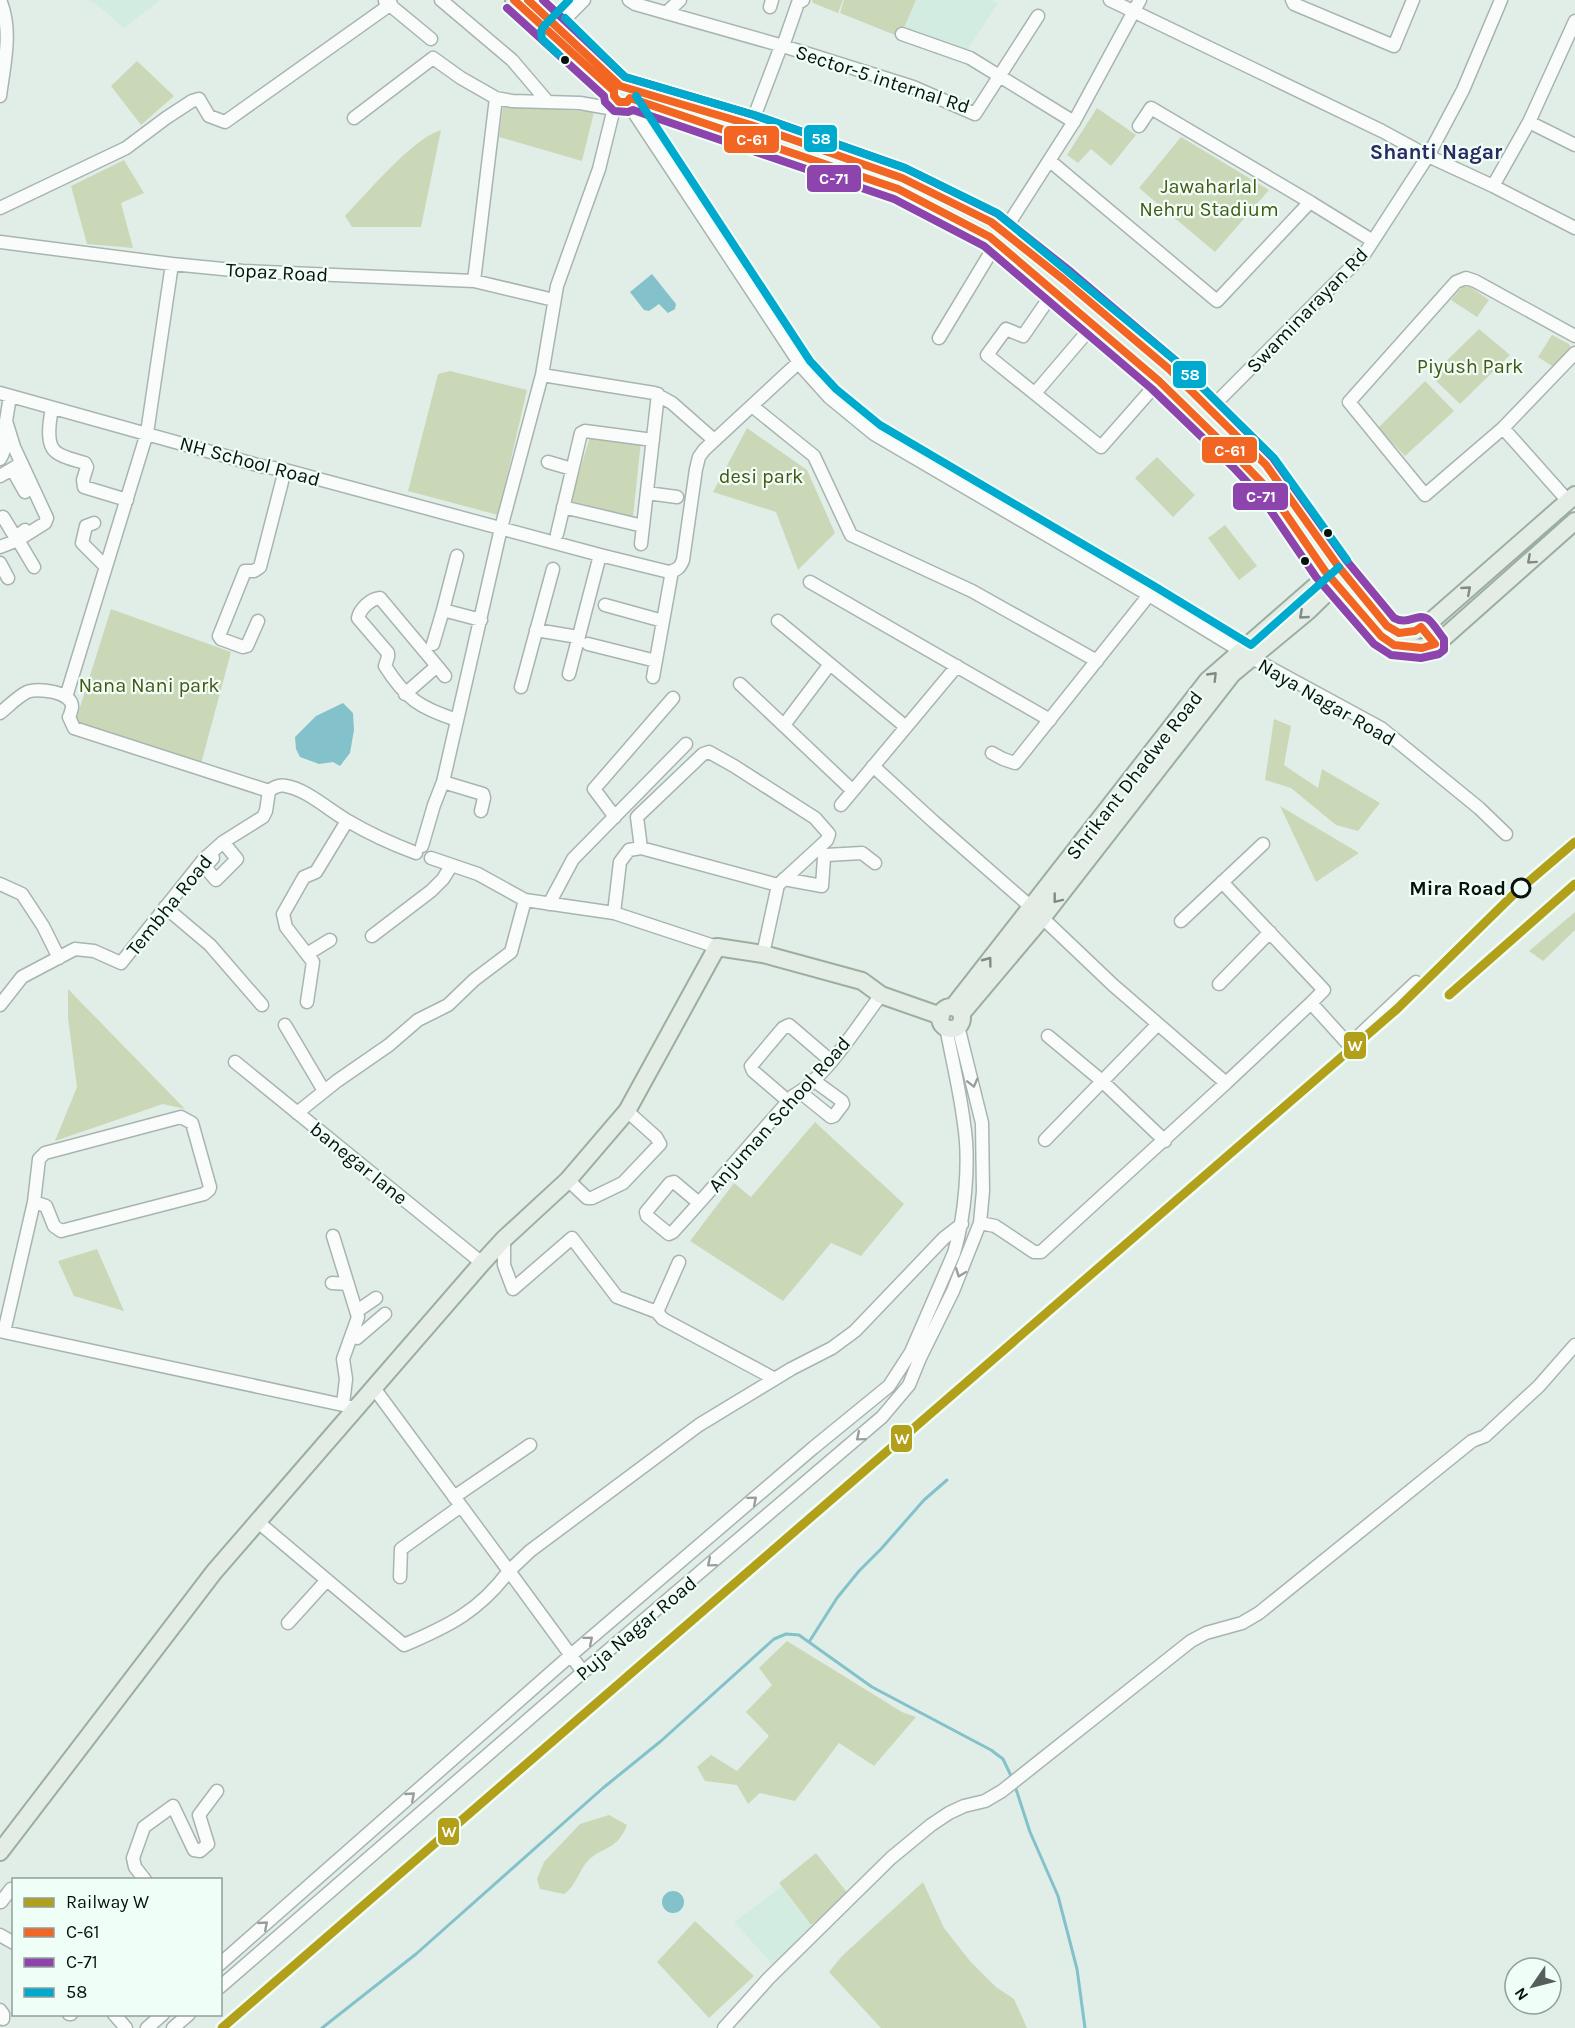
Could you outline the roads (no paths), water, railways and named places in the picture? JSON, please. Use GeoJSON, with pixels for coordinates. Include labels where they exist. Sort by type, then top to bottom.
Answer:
{"type":"FeatureCollection","features":[{"type":"Feature","properties":{"kind":"main road"},"geometry":{"type":"LineString","coordinates":[[514,0],[554,30]]}},
{"type":"Feature","properties":{"kind":"main road"},"geometry":{"type":"LineString","coordinates":[[528,0],[554,30],[621,96],[898,189],[983,232],[1000,237],[1161,362],[1205,415]]}},
{"type":"Feature","properties":{"kind":"main road"},"geometry":{"type":"LineString","coordinates":[[621,96],[751,125],[912,181],[980,215],[1054,291],[1159,381],[1266,465],[1335,574],[1381,636],[1394,645],[1422,648],[1435,644],[1575,521]]}},
{"type":"Feature","properties":{"kind":"main road"},"geometry":{"type":"LineString","coordinates":[[1335,574],[1387,626],[1399,633],[1415,631],[1429,623],[1572,498]]}},
{"type":"Feature","properties":{"kind":"main road","name":"Shrikant Dhadwe Road"},"geometry":{"type":"LineString","coordinates":[[952,1018],[1036,913],[1208,680],[1246,654],[1335,574]]}},
{"type":"Feature","properties":{"kind":"main road"},"geometry":{"type":"LineString","coordinates":[[0,1852],[201,1589],[258,1522],[350,1406],[374,1388],[482,1263],[504,1239],[568,1180],[627,1111],[717,947],[763,954],[862,981],[881,995],[952,1018]]}},
{"type":"Feature","properties":{"kind":"street"},"geometry":{"type":"LineString","coordinates":[[0,96],[7,38],[4,0]]}},
{"type":"Feature","properties":{"kind":"street"},"geometry":{"type":"LineString","coordinates":[[441,0],[512,60],[547,101]]}},
{"type":"Feature","properties":{"kind":"street"},"geometry":{"type":"LineString","coordinates":[[554,30],[584,0]]}},
{"type":"Feature","properties":{"kind":"street","name":"Sector-5 internal Rd"},"geometry":{"type":"LineString","coordinates":[[629,0],[635,4],[782,46],[913,87],[975,114],[1038,16]]}},
{"type":"Feature","properties":{"kind":"street"},"geometry":{"type":"LineString","coordinates":[[666,13],[681,0]]}},
{"type":"Feature","properties":{"kind":"street"},"geometry":{"type":"LineString","coordinates":[[1110,0],[1137,5],[1428,156],[1575,228]]}},
{"type":"Feature","properties":{"kind":"street"},"geometry":{"type":"LineString","coordinates":[[1292,0],[1294,4],[1394,46],[1413,0]]}},
{"type":"Feature","properties":{"kind":"street","name":"Swaminarayan Rd"},"geometry":{"type":"LineString","coordinates":[[1205,415],[1365,253],[1428,156],[1463,90],[1501,0]]}},
{"type":"Feature","properties":{"kind":"street","name":"Sector-5 internal Rd"},"geometry":{"type":"LineString","coordinates":[[751,125],[782,46],[796,1]]}},
{"type":"Feature","properties":{"kind":"street"},"geometry":{"type":"LineString","coordinates":[[0,208],[126,148],[192,101],[199,99],[209,116],[225,122],[387,2],[431,39]]}},
{"type":"Feature","properties":{"kind":"street"},"geometry":{"type":"LineString","coordinates":[[939,339],[1000,237],[1074,122],[1137,5]]}},
{"type":"Feature","properties":{"kind":"street"},"geometry":{"type":"LineString","coordinates":[[1493,186],[1529,122],[1575,21]]}},
{"type":"Feature","properties":{"kind":"street"},"geometry":{"type":"LineString","coordinates":[[902,34],[970,58],[1074,122]]}},
{"type":"Feature","properties":{"kind":"street"},"geometry":{"type":"LineString","coordinates":[[354,118],[433,58],[461,78],[496,98],[512,101],[580,103],[621,96],[599,169],[557,285],[542,375],[501,528],[481,620],[451,738],[443,782],[419,850]]}},
{"type":"Feature","properties":{"kind":"street","name":"Naya Nagar Road"},"geometry":{"type":"LineString","coordinates":[[621,96],[799,362],[829,397],[874,434],[1246,654],[1381,728],[1479,808],[1506,834]]}},
{"type":"Feature","properties":{"kind":"street"},"geometry":{"type":"LineString","coordinates":[[474,281],[496,98]]}},
{"type":"Feature","properties":{"kind":"street"},"geometry":{"type":"LineString","coordinates":[[1139,126],[1151,108],[1252,173],[1310,202],[1373,241]]}},
{"type":"Feature","properties":{"kind":"street"},"geometry":{"type":"LineString","coordinates":[[1529,122],[1575,145]]}},
{"type":"Feature","properties":{"kind":"street"},"geometry":{"type":"LineString","coordinates":[[1050,161],[1217,301],[1310,202]]}},
{"type":"Feature","properties":{"kind":"street","name":"Topaz Road"},"geometry":{"type":"LineString","coordinates":[[0,242],[243,271],[474,281],[554,300]]}},
{"type":"Feature","properties":{"kind":"street"},"geometry":{"type":"LineString","coordinates":[[66,698],[147,433],[172,264]]}},
{"type":"Feature","properties":{"kind":"street"},"geometry":{"type":"LineString","coordinates":[[1575,336],[1466,278],[1456,282],[1349,402],[1381,436],[1425,495],[1503,428],[1575,353]]}},
{"type":"Feature","properties":{"kind":"street"},"geometry":{"type":"LineString","coordinates":[[1054,291],[1023,336],[1006,329],[987,355],[1036,392],[1101,447],[1159,381]]}},
{"type":"Feature","properties":{"kind":"street"},"geometry":{"type":"LineString","coordinates":[[1036,392],[1094,324]]}},
{"type":"Feature","properties":{"kind":"street"},"geometry":{"type":"LineString","coordinates":[[653,677],[672,571],[680,567],[683,560],[699,457],[714,440],[799,362]]}},
{"type":"Feature","properties":{"kind":"street"},"geometry":{"type":"LineString","coordinates":[[542,375],[658,394],[672,403],[714,440]]}},
{"type":"Feature","properties":{"kind":"street"},"geometry":{"type":"LineString","coordinates":[[641,543],[658,394]]}},
{"type":"Feature","properties":{"kind":"street"},"geometry":{"type":"LineString","coordinates":[[0,547],[18,540],[45,523],[47,518],[31,494],[17,466],[6,421],[3,396]]}},
{"type":"Feature","properties":{"kind":"street","name":"NH School Road"},"geometry":{"type":"LineString","coordinates":[[3,396],[600,555],[672,571]]}},
{"type":"Feature","properties":{"kind":"street"},"geometry":{"type":"LineString","coordinates":[[752,406],[814,456],[851,535],[972,591],[1096,661]]}},
{"type":"Feature","properties":{"kind":"street"},"geometry":{"type":"LineString","coordinates":[[52,408],[50,437],[53,448],[57,453],[85,463],[87,467],[83,480],[84,488],[126,500]]}},
{"type":"Feature","properties":{"kind":"street"},"geometry":{"type":"LineString","coordinates":[[0,428],[5,438],[0,459]]}},
{"type":"Feature","properties":{"kind":"street"},"geometry":{"type":"LineString","coordinates":[[1503,428],[1572,498]]}},
{"type":"Feature","properties":{"kind":"street"},"geometry":{"type":"LineString","coordinates":[[557,534],[582,431],[653,440]]}},
{"type":"Feature","properties":{"kind":"street"},"geometry":{"type":"LineString","coordinates":[[548,462],[572,469]]}},
{"type":"Feature","properties":{"kind":"street"},"geometry":{"type":"LineString","coordinates":[[0,476],[17,466]]}},
{"type":"Feature","properties":{"kind":"street"},"geometry":{"type":"LineString","coordinates":[[258,621],[247,646],[243,647],[221,639],[219,636],[245,571],[254,571],[260,567],[285,470]]}},
{"type":"Feature","properties":{"kind":"street"},"geometry":{"type":"LineString","coordinates":[[3,517],[14,535],[17,536],[42,519],[31,494]]}},
{"type":"Feature","properties":{"kind":"street"},"geometry":{"type":"LineString","coordinates":[[647,494],[678,497]]}},
{"type":"Feature","properties":{"kind":"street"},"geometry":{"type":"LineString","coordinates":[[563,507],[643,526]]}},
{"type":"Feature","properties":{"kind":"street"},"geometry":{"type":"LineString","coordinates":[[94,523],[86,526],[82,543],[106,567]]}},
{"type":"Feature","properties":{"kind":"street"},"geometry":{"type":"LineString","coordinates":[[18,540],[34,567]]}},
{"type":"Feature","properties":{"kind":"street"},"geometry":{"type":"LineString","coordinates":[[569,674],[583,641],[600,555]]}},
{"type":"Feature","properties":{"kind":"street"},"geometry":{"type":"LineString","coordinates":[[433,645],[457,556]]}},
{"type":"Feature","properties":{"kind":"street"},"geometry":{"type":"LineString","coordinates":[[0,563],[8,578]]}},
{"type":"Feature","properties":{"kind":"street"},"geometry":{"type":"LineString","coordinates":[[521,687],[553,569]]}},
{"type":"Feature","properties":{"kind":"street"},"geometry":{"type":"LineString","coordinates":[[810,582],[1050,720]]}},
{"type":"Feature","properties":{"kind":"street"},"geometry":{"type":"LineString","coordinates":[[992,753],[1015,763],[1149,596]]}},
{"type":"Feature","properties":{"kind":"street"},"geometry":{"type":"LineString","coordinates":[[405,694],[441,671],[380,598],[375,598],[360,611],[358,618],[388,653],[385,666],[398,687],[405,694],[422,706],[457,720]]}},
{"type":"Feature","properties":{"kind":"street"},"geometry":{"type":"LineString","coordinates":[[606,605],[663,621]]}},
{"type":"Feature","properties":{"kind":"street"},"geometry":{"type":"LineString","coordinates":[[443,610],[481,620]]}},
{"type":"Feature","properties":{"kind":"street"},"geometry":{"type":"LineString","coordinates":[[777,621],[906,728]]}},
{"type":"Feature","properties":{"kind":"street"},"geometry":{"type":"LineString","coordinates":[[536,630],[656,661]]}},
{"type":"Feature","properties":{"kind":"street"},"geometry":{"type":"LineString","coordinates":[[784,725],[830,664]]}},
{"type":"Feature","properties":{"kind":"street"},"geometry":{"type":"LineString","coordinates":[[840,805],[957,666]]}},
{"type":"Feature","properties":{"kind":"street"},"geometry":{"type":"LineString","coordinates":[[740,684],[852,790]]}},
{"type":"Feature","properties":{"kind":"street"},"geometry":{"type":"LineString","coordinates":[[0,713],[28,691],[51,691],[71,702],[69,717],[74,728],[269,791],[274,786],[286,786],[300,791],[347,821],[389,843],[419,850],[427,847],[431,850],[431,858],[478,874],[525,900],[614,913],[717,947]]}},
{"type":"Feature","properties":{"kind":"street"},"geometry":{"type":"LineString","coordinates":[[615,818],[594,789],[673,698]]}},
{"type":"Feature","properties":{"kind":"street"},"geometry":{"type":"LineString","coordinates":[[549,904],[573,859],[686,744]]}},
{"type":"Feature","properties":{"kind":"street"},"geometry":{"type":"LineString","coordinates":[[641,848],[637,817],[703,754],[709,752],[815,818],[829,834],[827,840],[781,882],[763,954]]}},
{"type":"Feature","properties":{"kind":"street"},"geometry":{"type":"LineString","coordinates":[[873,766],[1226,1083]]}},
{"type":"Feature","properties":{"kind":"street"},"geometry":{"type":"LineString","coordinates":[[443,782],[483,794],[482,812]]}},
{"type":"Feature","properties":{"kind":"street","name":"Tembha Road"},"geometry":{"type":"LineString","coordinates":[[59,958],[75,948],[94,951],[121,963],[204,859],[263,817],[269,791]]}},
{"type":"Feature","properties":{"kind":"street"},"geometry":{"type":"LineString","coordinates":[[307,1002],[313,962],[286,927],[283,914],[304,877],[316,872],[347,821]]}},
{"type":"Feature","properties":{"kind":"street"},"geometry":{"type":"LineString","coordinates":[[1181,921],[1263,844]]}},
{"type":"Feature","properties":{"kind":"street"},"geometry":{"type":"LineString","coordinates":[[614,913],[620,862],[629,850],[641,848],[781,882],[822,886],[826,855],[862,853],[875,863]]}},
{"type":"Feature","properties":{"kind":"street"},"geometry":{"type":"LineString","coordinates":[[372,936],[431,891],[443,879],[451,866]]}},
{"type":"Feature","properties":{"kind":"street"},"geometry":{"type":"LineString","coordinates":[[258,1522],[404,1645],[443,1629],[474,1609],[530,1551],[699,1425],[832,1348],[855,1330],[944,1238],[961,1225],[980,1220],[995,1226],[1034,1252],[1041,1252],[1165,1141],[1324,990],[1222,882]]}},
{"type":"Feature","properties":{"kind":"street"},"geometry":{"type":"LineString","coordinates":[[0,884],[22,894],[43,926],[59,958],[22,977],[0,1005]]}},
{"type":"Feature","properties":{"kind":"street"},"geometry":{"type":"LineString","coordinates":[[0,893],[16,891]]}},
{"type":"Feature","properties":{"kind":"street"},"geometry":{"type":"LineString","coordinates":[[297,1113],[389,1045],[418,1020],[448,1005],[474,980],[511,952],[525,900]]}},
{"type":"Feature","properties":{"kind":"street"},"geometry":{"type":"LineString","coordinates":[[165,907],[210,945],[262,1005]]}},
{"type":"Feature","properties":{"kind":"street"},"geometry":{"type":"LineString","coordinates":[[1219,984],[1269,932]]}},
{"type":"Feature","properties":{"kind":"street"},"geometry":{"type":"LineString","coordinates":[[307,954],[330,940]]}},
{"type":"Feature","properties":{"kind":"street"},"geometry":{"type":"LineString","coordinates":[[1311,1003],[1349,1045],[1416,982]]}},
{"type":"Feature","properties":{"kind":"street","name":"Anjuman School Road"},"geometry":{"type":"LineString","coordinates":[[699,1203],[674,1182],[670,1183],[646,1212],[647,1216],[669,1234],[674,1233],[788,1101],[831,1061],[881,995]]}},
{"type":"Feature","properties":{"kind":"street","name":"Puja Nagar Road"},"geometry":{"type":"LineString","coordinates":[[222,1985],[887,1412],[909,1385],[953,1291],[980,1220],[982,1123],[952,1018]]}},
{"type":"Feature","properties":{"kind":"street","name":"Puja Nagar Road"},"geometry":{"type":"LineString","coordinates":[[222,1962],[571,1655],[813,1448],[890,1386],[911,1352],[954,1253],[961,1225],[966,1139],[952,1018]]}},
{"type":"Feature","properties":{"kind":"street"},"geometry":{"type":"LineString","coordinates":[[1045,1140],[1158,1024]]}},
{"type":"Feature","properties":{"kind":"street"},"geometry":{"type":"LineString","coordinates":[[285,1025],[324,1091]]}},
{"type":"Feature","properties":{"kind":"street"},"geometry":{"type":"LineString","coordinates":[[788,1101],[753,1071],[751,1066],[783,1028],[789,1025],[831,1061]]}},
{"type":"Feature","properties":{"kind":"street"},"geometry":{"type":"LineString","coordinates":[[1048,1036],[1102,1082],[1165,1141]]}},
{"type":"Feature","properties":{"kind":"street","name":"banegar lane"},"geometry":{"type":"LineString","coordinates":[[235,1062],[482,1263]]}},
{"type":"Feature","properties":{"kind":"street"},"geometry":{"type":"LineString","coordinates":[[800,1092],[831,1117],[834,1116],[843,1104],[842,1101],[813,1080]]}},
{"type":"Feature","properties":{"kind":"street"},"geometry":{"type":"LineString","coordinates":[[568,1180],[587,1198],[592,1198],[622,1183],[660,1144],[656,1137],[627,1111]]}},
{"type":"Feature","properties":{"kind":"street"},"geometry":{"type":"LineString","coordinates":[[34,1202],[46,1206],[54,1226],[61,1231],[204,1194],[210,1186],[192,1123],[181,1116],[45,1153],[39,1159],[34,1202],[2,1332],[350,1406],[343,1359],[354,1339],[358,1317],[333,1236]]}},
{"type":"Feature","properties":{"kind":"street"},"geometry":{"type":"LineString","coordinates":[[504,1239],[504,1265],[513,1289],[572,1238],[617,1297],[657,1312],[663,1319],[775,1379]]}},
{"type":"Feature","properties":{"kind":"street"},"geometry":{"type":"LineString","coordinates":[[657,1312],[679,1262]]}},
{"type":"Feature","properties":{"kind":"street"},"geometry":{"type":"LineString","coordinates":[[332,1283],[348,1284]]}},
{"type":"Feature","properties":{"kind":"street"},"geometry":{"type":"LineString","coordinates":[[357,1311],[376,1298]]}},
{"type":"Feature","properties":{"kind":"street"},"geometry":{"type":"LineString","coordinates":[[354,1339],[385,1314]]}},
{"type":"Feature","properties":{"kind":"street"},"geometry":{"type":"LineString","coordinates":[[724,2028],[775,1972],[891,1858],[931,1825],[949,1813],[994,1796],[1191,1641],[1206,1633],[1242,1623],[1267,1606],[1472,1441],[1485,1436],[1539,1386],[1575,1345]]}},
{"type":"Feature","properties":{"kind":"street"},"geometry":{"type":"LineString","coordinates":[[374,1388],[583,1672]]}},
{"type":"Feature","properties":{"kind":"street"},"geometry":{"type":"LineString","coordinates":[[876,1397],[887,1412]]}},
{"type":"Feature","properties":{"kind":"street"},"geometry":{"type":"LineString","coordinates":[[400,1577],[401,1549],[530,1445]]}},
{"type":"Feature","properties":{"kind":"street"},"geometry":{"type":"LineString","coordinates":[[288,1623],[327,1580]]}},
{"type":"Feature","properties":{"kind":"street"},"geometry":{"type":"LineString","coordinates":[[141,1878],[133,1858],[144,1827],[173,1806],[194,1850],[200,1851],[208,1844],[198,1815],[217,1791]]}},
{"type":"Feature","properties":{"kind":"street"},"geometry":{"type":"LineString","coordinates":[[0,1880],[12,1889],[1,1902]]}},
{"type":"Feature","properties":{"kind":"street"},"geometry":{"type":"LineString","coordinates":[[222,1966],[232,1977]]}},
{"type":"Feature","properties":{"kind":"street"},"geometry":{"type":"LineString","coordinates":[[116,2016],[126,2028]]}},
{"type":"Feature","properties":{"kind":"street"},"geometry":{"type":"LineString","coordinates":[[147,2028],[161,2016]]}},
{"type":"Feature","properties":{"kind":"street"},"geometry":{"type":"LineString","coordinates":[[173,2028],[187,2016]]}},
{"type":"Feature","properties":{"kind":"water"},"geometry":{"type":"Polygon","coordinates":[[[652,274],[676,304],[675,309],[668,313],[659,304],[649,311],[644,310],[630,292],[652,274]]]}},
{"type":"Feature","properties":{"kind":"water"},"geometry":{"type":"Polygon","coordinates":[[[343,703],[353,713],[354,730],[350,753],[340,766],[333,762],[319,764],[300,757],[296,749],[295,737],[316,716],[343,703]]]}},
{"type":"Feature","properties":{"kind":"water"},"geometry":{"type":"Polygon","coordinates":[[[673,1891],[683,1898],[684,1902],[677,1912],[673,1913],[663,1906],[662,1902],[669,1892],[673,1891]]]}},
{"type":"Feature","properties":{"kind":"waterway"},"geometry":{"type":"LineString","coordinates":[[809,1642],[837,1598],[859,1571],[924,1500],[947,1480]]}},
{"type":"Feature","properties":{"kind":"waterway"},"geometry":{"type":"LineString","coordinates":[[322,2028],[416,1954],[603,1788],[661,1741],[774,1639],[786,1634],[799,1635],[872,1687],[991,1750],[1003,1759],[1013,1780]]}},
{"type":"Feature","properties":{"kind":"waterway"},"geometry":{"type":"LineString","coordinates":[[1015,1786],[1030,1832],[1058,1896],[1077,1969],[1085,2028]]}},
{"type":"Feature","properties":{"kind":"rail line","name":"W"},"geometry":{"type":"LineString","coordinates":[[222,2028],[1397,1009],[1513,895],[1575,842]]}},
{"type":"Feature","properties":{"kind":"rail line","name":"W"},"geometry":{"type":"LineString","coordinates":[[1449,995],[1575,884]]}},
{"type":"Feature","properties":{"kind":"place","name":"Mira Road"},"geometry":{"type":"Point","coordinates":[1521,888]}},
{"type":"Feature","properties":{"kind":"district","name":"Shanti Nagar"},"geometry":{"type":"Point","coordinates":[1436,152]}},
{"type":"Feature","properties":{"kind":"park label","name":"Jawaharlal Nehru Stadium"},"geometry":{"type":"Point","coordinates":[1209,198]}},
{"type":"Feature","properties":{"kind":"park label","name":"Piyush Park"},"geometry":{"type":"Point","coordinates":[1470,366]}},
{"type":"Feature","properties":{"kind":"park label","name":"desi park"},"geometry":{"type":"Point","coordinates":[761,476]}},
{"type":"Feature","properties":{"kind":"park label","name":"Nana Nani park"},"geometry":{"type":"Point","coordinates":[149,685]}}]}
